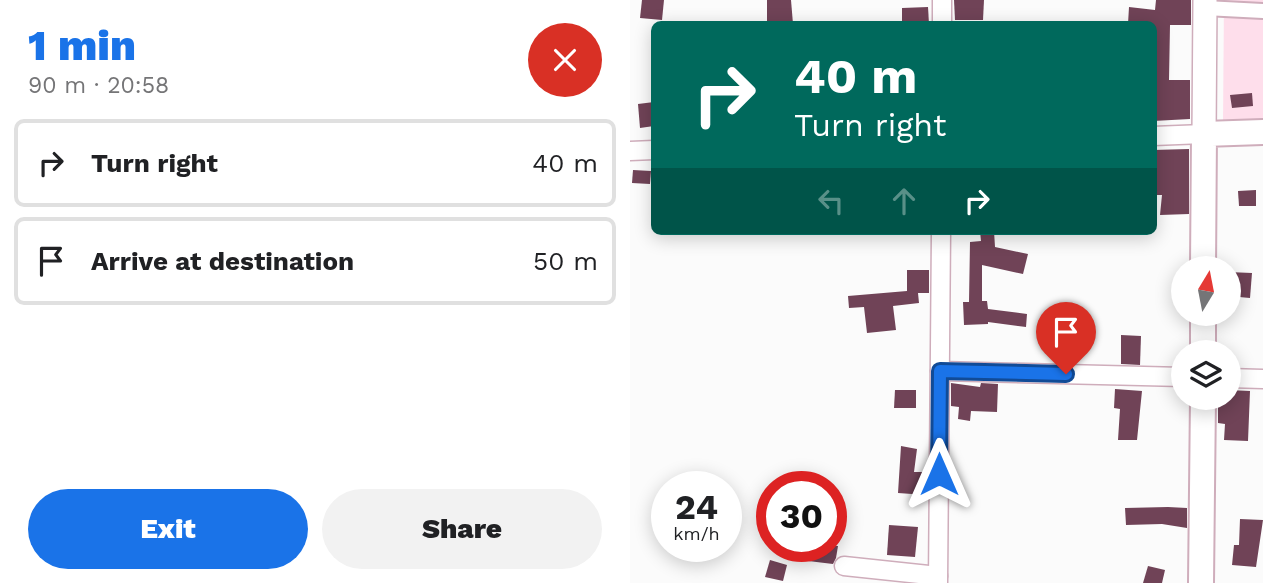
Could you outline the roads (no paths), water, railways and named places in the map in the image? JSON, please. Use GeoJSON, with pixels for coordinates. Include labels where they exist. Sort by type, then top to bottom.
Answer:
{"type":"FeatureCollection","features":[{"type":"Feature","properties":{"kind":"main road"},"geometry":{"type":"LineString","coordinates":[[1203,256],[1205,134],[1263,132]]}},
{"type":"Feature","properties":{"kind":"main road"},"geometry":{"type":"LineString","coordinates":[[1201,583],[1202,410]]}},
{"type":"Feature","properties":{"kind":"street"},"geometry":{"type":"LineString","coordinates":[[942,0],[942,21]]}},
{"type":"Feature","properties":{"kind":"street"},"geometry":{"type":"LineString","coordinates":[[1157,136],[1205,134],[1205,4],[1263,10]]}},
{"type":"Feature","properties":{"kind":"street"},"geometry":{"type":"LineString","coordinates":[[630,151],[651,150]]}},
{"type":"Feature","properties":{"kind":"street"},"geometry":{"type":"LineString","coordinates":[[844,566],[938,580],[941,235]]}},
{"type":"Feature","properties":{"kind":"street"},"geometry":{"type":"LineString","coordinates":[[940,371],[1171,377]]}},
{"type":"Feature","properties":{"kind":"street"},"geometry":{"type":"LineString","coordinates":[[1241,378],[1263,379]]}}]}
